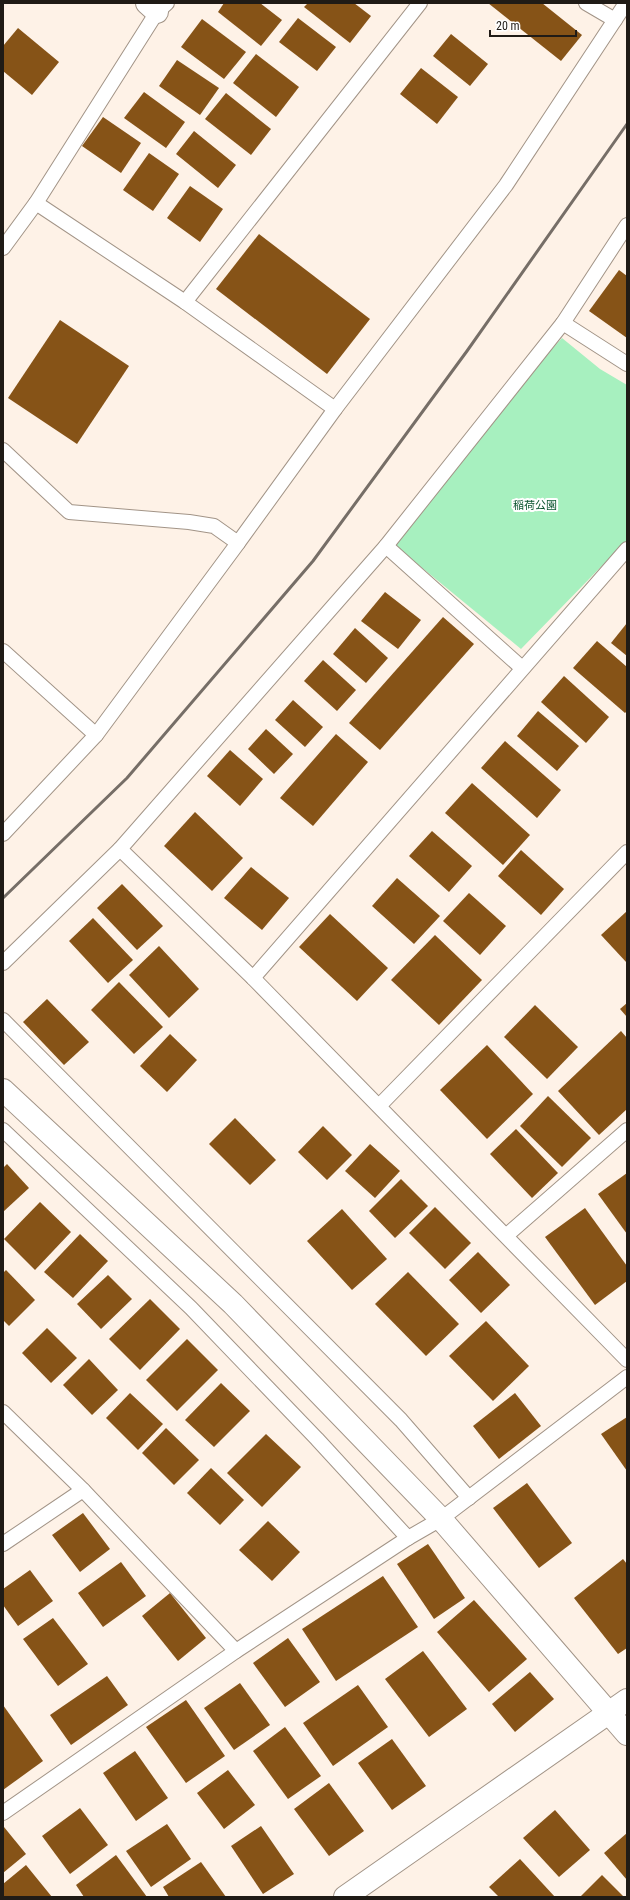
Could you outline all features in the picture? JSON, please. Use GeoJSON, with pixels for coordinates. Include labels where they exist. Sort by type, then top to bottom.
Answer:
{"type":"FeatureCollection","features":[{"type":"Feature","properties":{"kind":"street"},"geometry":{"type":"LineString","coordinates":[[3,1090],[232,1304],[441,1519],[627,1734]]}},
{"type":"Feature","properties":{"kind":"street"},"geometry":{"type":"LineString","coordinates":[[345,1897],[627,1700]]}},
{"type":"Feature","properties":{"kind":"lane"},"geometry":{"type":"LineString","coordinates":[[185,302],[420,3]]}},
{"type":"Feature","properties":{"kind":"lane"},"geometry":{"type":"LineString","coordinates":[[586,3],[615,20]]}},
{"type":"Feature","properties":{"kind":"lane"},"geometry":{"type":"LineString","coordinates":[[3,834],[96,735],[335,410],[506,185],[626,3]]}},
{"type":"Feature","properties":{"kind":"lane"},"geometry":{"type":"LineString","coordinates":[[3,248],[36,203],[157,6]]}},
{"type":"Feature","properties":{"kind":"lane"},"geometry":{"type":"LineString","coordinates":[[36,203],[185,302],[335,410]]}},
{"type":"Feature","properties":{"kind":"lane"},"geometry":{"type":"LineString","coordinates":[[3,963],[120,849],[386,546],[563,323],[627,225]]}},
{"type":"Feature","properties":{"kind":"lane"},"geometry":{"type":"LineString","coordinates":[[563,323],[627,364]]}},
{"type":"Feature","properties":{"kind":"lane"},"geometry":{"type":"LineString","coordinates":[[3,450],[69,512],[189,522],[214,526],[238,543]]}},
{"type":"Feature","properties":{"kind":"lane"},"geometry":{"type":"LineString","coordinates":[[386,546],[522,668]]}},
{"type":"Feature","properties":{"kind":"lane"},"geometry":{"type":"LineString","coordinates":[[253,978],[627,549]]}},
{"type":"Feature","properties":{"kind":"lane"},"geometry":{"type":"LineString","coordinates":[[3,651],[96,735]]}},
{"type":"Feature","properties":{"kind":"lane"},"geometry":{"type":"LineString","coordinates":[[120,849],[253,978],[380,1105],[627,1360]]}},
{"type":"Feature","properties":{"kind":"lane"},"geometry":{"type":"LineString","coordinates":[[380,1105],[627,852]]}},
{"type":"Feature","properties":{"kind":"lane"},"geometry":{"type":"LineString","coordinates":[[3,1020],[401,1420],[469,1498]]}},
{"type":"Feature","properties":{"kind":"lane"},"geometry":{"type":"LineString","coordinates":[[3,1130],[192,1308],[317,1439],[408,1538]]}},
{"type":"Feature","properties":{"kind":"lane"},"geometry":{"type":"LineString","coordinates":[[507,1235],[627,1130]]}},
{"type":"Feature","properties":{"kind":"lane"},"geometry":{"type":"LineString","coordinates":[[3,1813],[236,1651],[408,1538],[441,1519],[627,1377]]}},
{"type":"Feature","properties":{"kind":"lane"},"geometry":{"type":"LineString","coordinates":[[3,1412],[83,1490],[236,1651]]}},
{"type":"Feature","properties":{"kind":"lane"},"geometry":{"type":"LineString","coordinates":[[3,1544],[83,1490]]}},
{"type":"Feature","properties":{"kind":"green space","name":"稲荷公園"},"geometry":{"type":"Polygon","coordinates":[[[562,338],[600,369],[627,385],[627,540],[521,649],[393,544],[521,383],[562,338]]]}},
{"type":"Feature","properties":{"kind":"building"},"geometry":{"type":"Polygon","coordinates":[[[224,3],[260,3],[282,20],[261,46],[218,12],[224,3]]]}},
{"type":"Feature","properties":{"kind":"building"},"geometry":{"type":"Polygon","coordinates":[[[308,3],[354,3],[371,16],[350,43],[304,7],[308,3]]]}},
{"type":"Feature","properties":{"kind":"building"},"geometry":{"type":"Polygon","coordinates":[[[488,3],[542,3],[582,35],[561,61],[488,3]]]}},
{"type":"Feature","properties":{"kind":"building"},"geometry":{"type":"Polygon","coordinates":[[[298,18],[336,47],[317,71],[279,42],[298,18]]]}},
{"type":"Feature","properties":{"kind":"building"},"geometry":{"type":"Polygon","coordinates":[[[202,19],[246,52],[224,79],[181,47],[202,19]]]}},
{"type":"Feature","properties":{"kind":"building"},"geometry":{"type":"Polygon","coordinates":[[[18,28],[59,62],[32,95],[3,71],[3,46],[18,28]]]}},
{"type":"Feature","properties":{"kind":"building"},"geometry":{"type":"Polygon","coordinates":[[[451,34],[488,64],[470,86],[433,56],[451,34]]]}},
{"type":"Feature","properties":{"kind":"building"},"geometry":{"type":"Polygon","coordinates":[[[256,54],[299,87],[276,117],[233,83],[256,54]]]}},
{"type":"Feature","properties":{"kind":"building"},"geometry":{"type":"Polygon","coordinates":[[[177,60],[219,88],[200,115],[159,86],[177,60]]]}},
{"type":"Feature","properties":{"kind":"building"},"geometry":{"type":"Polygon","coordinates":[[[421,68],[458,97],[437,124],[400,94],[421,68]]]}},
{"type":"Feature","properties":{"kind":"building"},"geometry":{"type":"Polygon","coordinates":[[[144,92],[185,122],[166,148],[124,118],[144,92]]]}},
{"type":"Feature","properties":{"kind":"building"},"geometry":{"type":"Polygon","coordinates":[[[226,93],[271,129],[251,155],[205,119],[226,93]]]}},
{"type":"Feature","properties":{"kind":"building"},"geometry":{"type":"Polygon","coordinates":[[[103,117],[141,143],[121,173],[82,146],[103,117]]]}},
{"type":"Feature","properties":{"kind":"building"},"geometry":{"type":"Polygon","coordinates":[[[194,131],[236,165],[218,188],[176,154],[194,131]]]}},
{"type":"Feature","properties":{"kind":"building"},"geometry":{"type":"Polygon","coordinates":[[[149,153],[179,174],[153,211],[123,190],[149,153]]]}},
{"type":"Feature","properties":{"kind":"building"},"geometry":{"type":"Polygon","coordinates":[[[190,186],[223,209],[200,242],[167,218],[190,186]]]}},
{"type":"Feature","properties":{"kind":"building"},"geometry":{"type":"Polygon","coordinates":[[[259,234],[370,319],[327,374],[216,289],[259,234]]]}},
{"type":"Feature","properties":{"kind":"building"},"geometry":{"type":"Polygon","coordinates":[[[619,270],[627,276],[627,338],[589,311],[619,270]]]}},
{"type":"Feature","properties":{"kind":"building"},"geometry":{"type":"Polygon","coordinates":[[[60,320],[129,366],[77,444],[8,398],[60,320]]]}},
{"type":"Feature","properties":{"kind":"building"},"geometry":{"type":"Polygon","coordinates":[[[385,592],[421,620],[398,649],[361,621],[385,592]]]}},
{"type":"Feature","properties":{"kind":"building"},"geometry":{"type":"Polygon","coordinates":[[[443,617],[474,644],[380,750],[349,723],[443,617]]]}},
{"type":"Feature","properties":{"kind":"building"},"geometry":{"type":"Polygon","coordinates":[[[627,623],[627,656],[611,643],[627,623]]]}},
{"type":"Feature","properties":{"kind":"building"},"geometry":{"type":"Polygon","coordinates":[[[355,628],[388,658],[366,683],[333,654],[355,628]]]}},
{"type":"Feature","properties":{"kind":"building"},"geometry":{"type":"Polygon","coordinates":[[[597,641],[627,667],[627,711],[625,713],[573,668],[597,641]]]}},
{"type":"Feature","properties":{"kind":"building"},"geometry":{"type":"Polygon","coordinates":[[[323,660],[356,690],[337,711],[304,681],[323,660]]]}},
{"type":"Feature","properties":{"kind":"building"},"geometry":{"type":"Polygon","coordinates":[[[564,676],[609,717],[586,743],[541,702],[564,676]]]}},
{"type":"Feature","properties":{"kind":"building"},"geometry":{"type":"Polygon","coordinates":[[[293,700],[323,727],[305,747],[275,720],[293,700]]]}},
{"type":"Feature","properties":{"kind":"building"},"geometry":{"type":"Polygon","coordinates":[[[538,711],[579,746],[557,771],[517,736],[538,711]]]}},
{"type":"Feature","properties":{"kind":"building"},"geometry":{"type":"Polygon","coordinates":[[[266,729],[293,754],[274,774],[248,749],[266,729]]]}},
{"type":"Feature","properties":{"kind":"building"},"geometry":{"type":"Polygon","coordinates":[[[336,734],[368,762],[313,826],[280,798],[336,734]]]}},
{"type":"Feature","properties":{"kind":"building"},"geometry":{"type":"Polygon","coordinates":[[[505,741],[561,790],[537,818],[481,768],[505,741]]]}},
{"type":"Feature","properties":{"kind":"building"},"geometry":{"type":"Polygon","coordinates":[[[230,750],[263,779],[240,806],[207,776],[230,750]]]}},
{"type":"Feature","properties":{"kind":"building"},"geometry":{"type":"Polygon","coordinates":[[[472,783],[530,835],[503,865],[445,813],[472,783]]]}},
{"type":"Feature","properties":{"kind":"building"},"geometry":{"type":"Polygon","coordinates":[[[195,812],[243,858],[212,891],[164,846],[195,812]]]}},
{"type":"Feature","properties":{"kind":"building"},"geometry":{"type":"Polygon","coordinates":[[[432,831],[472,866],[449,892],[409,856],[432,831]]]}},
{"type":"Feature","properties":{"kind":"building"},"geometry":{"type":"Polygon","coordinates":[[[521,850],[564,889],[541,915],[498,876],[521,850]]]}},
{"type":"Feature","properties":{"kind":"building"},"geometry":{"type":"Polygon","coordinates":[[[251,867],[289,898],[262,930],[224,898],[251,867]]]}},
{"type":"Feature","properties":{"kind":"building"},"geometry":{"type":"Polygon","coordinates":[[[397,878],[440,916],[414,944],[372,906],[397,878]]]}},
{"type":"Feature","properties":{"kind":"building"},"geometry":{"type":"Polygon","coordinates":[[[122,884],[163,926],[137,950],[97,908],[122,884]]]}},
{"type":"Feature","properties":{"kind":"building"},"geometry":{"type":"Polygon","coordinates":[[[469,893],[506,926],[480,955],[443,921],[469,893]]]}},
{"type":"Feature","properties":{"kind":"building"},"geometry":{"type":"Polygon","coordinates":[[[627,911],[627,963],[601,935],[627,911]]]}},
{"type":"Feature","properties":{"kind":"building"},"geometry":{"type":"Polygon","coordinates":[[[330,914],[388,968],[357,1001],[299,947],[330,914]]]}},
{"type":"Feature","properties":{"kind":"building"},"geometry":{"type":"Polygon","coordinates":[[[93,918],[133,960],[108,983],[69,941],[93,918]]]}},
{"type":"Feature","properties":{"kind":"building"},"geometry":{"type":"Polygon","coordinates":[[[435,935],[482,980],[439,1025],[391,980],[435,935]]]}},
{"type":"Feature","properties":{"kind":"building"},"geometry":{"type":"Polygon","coordinates":[[[159,946],[199,989],[169,1018],[129,975],[159,946]]]}},
{"type":"Feature","properties":{"kind":"building"},"geometry":{"type":"Polygon","coordinates":[[[119,982],[163,1027],[134,1054],[91,1010],[119,982]]]}},
{"type":"Feature","properties":{"kind":"building"},"geometry":{"type":"Polygon","coordinates":[[[47,999],[89,1042],[64,1065],[23,1022],[47,999]]]}},
{"type":"Feature","properties":{"kind":"building"},"geometry":{"type":"Polygon","coordinates":[[[627,1003],[627,1017],[620,1009],[627,1003]]]}},
{"type":"Feature","properties":{"kind":"building"},"geometry":{"type":"Polygon","coordinates":[[[535,1005],[578,1047],[547,1079],[504,1037],[535,1005]]]}},
{"type":"Feature","properties":{"kind":"building"},"geometry":{"type":"Polygon","coordinates":[[[621,1031],[627,1038],[627,1109],[599,1135],[558,1091],[621,1031]]]}},
{"type":"Feature","properties":{"kind":"building"},"geometry":{"type":"Polygon","coordinates":[[[170,1034],[197,1060],[167,1092],[140,1066],[170,1034]]]}},
{"type":"Feature","properties":{"kind":"building"},"geometry":{"type":"Polygon","coordinates":[[[487,1045],[533,1094],[487,1139],[440,1090],[487,1045]]]}},
{"type":"Feature","properties":{"kind":"building"},"geometry":{"type":"Polygon","coordinates":[[[548,1096],[591,1138],[562,1167],[520,1126],[548,1096]]]}},
{"type":"Feature","properties":{"kind":"building"},"geometry":{"type":"Polygon","coordinates":[[[235,1118],[276,1160],[250,1185],[209,1144],[235,1118]]]}},
{"type":"Feature","properties":{"kind":"building"},"geometry":{"type":"Polygon","coordinates":[[[323,1126],[352,1155],[327,1180],[298,1152],[323,1126]]]}},
{"type":"Feature","properties":{"kind":"building"},"geometry":{"type":"Polygon","coordinates":[[[516,1129],[558,1173],[532,1198],[490,1154],[516,1129]]]}},
{"type":"Feature","properties":{"kind":"building"},"geometry":{"type":"Polygon","coordinates":[[[370,1144],[400,1171],[375,1198],[345,1171],[370,1144]]]}},
{"type":"Feature","properties":{"kind":"building"},"geometry":{"type":"Polygon","coordinates":[[[7,1164],[29,1188],[3,1212],[3,1168],[7,1164]]]}},
{"type":"Feature","properties":{"kind":"building"},"geometry":{"type":"Polygon","coordinates":[[[627,1173],[627,1234],[598,1194],[627,1173]]]}},
{"type":"Feature","properties":{"kind":"building"},"geometry":{"type":"Polygon","coordinates":[[[401,1179],[428,1206],[395,1238],[369,1211],[401,1179]]]}},
{"type":"Feature","properties":{"kind":"building"},"geometry":{"type":"Polygon","coordinates":[[[40,1202],[71,1232],[35,1270],[4,1239],[40,1202]]]}},
{"type":"Feature","properties":{"kind":"building"},"geometry":{"type":"Polygon","coordinates":[[[435,1207],[471,1243],[445,1269],[409,1233],[435,1207]]]}},
{"type":"Feature","properties":{"kind":"building"},"geometry":{"type":"Polygon","coordinates":[[[585,1208],[627,1266],[627,1281],[595,1305],[545,1237],[585,1208]]]}},
{"type":"Feature","properties":{"kind":"building"},"geometry":{"type":"Polygon","coordinates":[[[342,1209],[387,1259],[352,1290],[307,1241],[342,1209]]]}},
{"type":"Feature","properties":{"kind":"building"},"geometry":{"type":"Polygon","coordinates":[[[80,1234],[108,1261],[73,1298],[44,1272],[80,1234]]]}},
{"type":"Feature","properties":{"kind":"building"},"geometry":{"type":"Polygon","coordinates":[[[478,1252],[510,1285],[481,1313],[449,1280],[478,1252]]]}},
{"type":"Feature","properties":{"kind":"building"},"geometry":{"type":"Polygon","coordinates":[[[6,1270],[35,1300],[9,1326],[3,1320],[3,1273],[6,1270]]]}},
{"type":"Feature","properties":{"kind":"building"},"geometry":{"type":"Polygon","coordinates":[[[408,1272],[459,1324],[426,1356],[375,1304],[408,1272]]]}},
{"type":"Feature","properties":{"kind":"building"},"geometry":{"type":"Polygon","coordinates":[[[108,1275],[132,1299],[101,1329],[77,1304],[108,1275]]]}},
{"type":"Feature","properties":{"kind":"building"},"geometry":{"type":"Polygon","coordinates":[[[150,1299],[180,1329],[140,1370],[109,1339],[150,1299]]]}},
{"type":"Feature","properties":{"kind":"building"},"geometry":{"type":"Polygon","coordinates":[[[486,1321],[529,1366],[493,1401],[449,1356],[486,1321]]]}},
{"type":"Feature","properties":{"kind":"building"},"geometry":{"type":"Polygon","coordinates":[[[47,1328],[77,1358],[51,1383],[22,1353],[47,1328]]]}},
{"type":"Feature","properties":{"kind":"building"},"geometry":{"type":"Polygon","coordinates":[[[187,1339],[218,1370],[177,1411],[146,1380],[187,1339]]]}},
{"type":"Feature","properties":{"kind":"building"},"geometry":{"type":"Polygon","coordinates":[[[89,1359],[118,1390],[92,1415],[63,1385],[89,1359]]]}},
{"type":"Feature","properties":{"kind":"building"},"geometry":{"type":"Polygon","coordinates":[[[221,1383],[250,1411],[214,1447],[185,1420],[221,1383]]]}},
{"type":"Feature","properties":{"kind":"building"},"geometry":{"type":"Polygon","coordinates":[[[130,1393],[163,1424],[138,1450],[106,1418],[130,1393]]]}},
{"type":"Feature","properties":{"kind":"building"},"geometry":{"type":"Polygon","coordinates":[[[515,1393],[541,1426],[499,1459],[473,1426],[515,1393]]]}},
{"type":"Feature","properties":{"kind":"building"},"geometry":{"type":"Polygon","coordinates":[[[627,1417],[627,1471],[601,1434],[627,1417]]]}},
{"type":"Feature","properties":{"kind":"building"},"geometry":{"type":"Polygon","coordinates":[[[166,1428],[199,1460],[174,1485],[142,1453],[166,1428]]]}},
{"type":"Feature","properties":{"kind":"building"},"geometry":{"type":"Polygon","coordinates":[[[266,1434],[301,1467],[262,1507],[227,1473],[266,1434]]]}},
{"type":"Feature","properties":{"kind":"building"},"geometry":{"type":"Polygon","coordinates":[[[211,1468],[244,1500],[220,1525],[187,1493],[211,1468]]]}},
{"type":"Feature","properties":{"kind":"building"},"geometry":{"type":"Polygon","coordinates":[[[527,1483],[572,1543],[539,1568],[493,1508],[527,1483]]]}},
{"type":"Feature","properties":{"kind":"building"},"geometry":{"type":"Polygon","coordinates":[[[83,1513],[110,1549],[80,1572],[52,1535],[83,1513]]]}},
{"type":"Feature","properties":{"kind":"building"},"geometry":{"type":"Polygon","coordinates":[[[268,1521],[300,1552],[272,1581],[239,1550],[268,1521]]]}},
{"type":"Feature","properties":{"kind":"building"},"geometry":{"type":"Polygon","coordinates":[[[428,1544],[465,1598],[434,1619],[397,1564],[428,1544]]]}},
{"type":"Feature","properties":{"kind":"building"},"geometry":{"type":"Polygon","coordinates":[[[623,1559],[627,1564],[627,1648],[618,1654],[574,1598],[623,1559]]]}},
{"type":"Feature","properties":{"kind":"building"},"geometry":{"type":"Polygon","coordinates":[[[121,1562],[146,1596],[103,1627],[78,1593],[121,1562]]]}},
{"type":"Feature","properties":{"kind":"building"},"geometry":{"type":"Polygon","coordinates":[[[30,1570],[53,1601],[18,1626],[3,1605],[3,1589],[30,1570]]]}},
{"type":"Feature","properties":{"kind":"building"},"geometry":{"type":"Polygon","coordinates":[[[383,1576],[418,1627],[336,1681],[302,1629],[383,1576]]]}},
{"type":"Feature","properties":{"kind":"building"},"geometry":{"type":"Polygon","coordinates":[[[170,1593],[206,1638],[178,1661],[142,1616],[170,1593]]]}},
{"type":"Feature","properties":{"kind":"building"},"geometry":{"type":"Polygon","coordinates":[[[474,1600],[527,1659],[489,1692],[437,1632],[474,1600]]]}},
{"type":"Feature","properties":{"kind":"building"},"geometry":{"type":"Polygon","coordinates":[[[53,1618],[88,1664],[58,1686],[23,1639],[53,1618]]]}},
{"type":"Feature","properties":{"kind":"building"},"geometry":{"type":"Polygon","coordinates":[[[288,1638],[320,1682],[285,1707],[253,1663],[288,1638]]]}},
{"type":"Feature","properties":{"kind":"building"},"geometry":{"type":"Polygon","coordinates":[[[423,1651],[467,1709],[429,1737],[385,1679],[423,1651]]]}},
{"type":"Feature","properties":{"kind":"building"},"geometry":{"type":"Polygon","coordinates":[[[530,1672],[554,1699],[515,1732],[492,1704],[530,1672]]]}},
{"type":"Feature","properties":{"kind":"building"},"geometry":{"type":"Polygon","coordinates":[[[107,1676],[128,1705],[71,1745],[50,1715],[107,1676]]]}},
{"type":"Feature","properties":{"kind":"building"},"geometry":{"type":"Polygon","coordinates":[[[240,1683],[270,1725],[234,1750],[204,1708],[240,1683]]]}},
{"type":"Feature","properties":{"kind":"building"},"geometry":{"type":"Polygon","coordinates":[[[358,1685],[388,1727],[333,1766],[303,1723],[358,1685]]]}},
{"type":"Feature","properties":{"kind":"building"},"geometry":{"type":"Polygon","coordinates":[[[186,1700],[225,1756],[186,1783],[146,1727],[186,1700]]]}},
{"type":"Feature","properties":{"kind":"building"},"geometry":{"type":"Polygon","coordinates":[[[3,1705],[43,1761],[3,1790],[3,1705]]]}},
{"type":"Feature","properties":{"kind":"building"},"geometry":{"type":"Polygon","coordinates":[[[285,1727],[321,1776],[288,1799],[253,1751],[285,1727]]]}},
{"type":"Feature","properties":{"kind":"building"},"geometry":{"type":"Polygon","coordinates":[[[392,1739],[426,1786],[392,1810],[358,1763],[392,1739]]]}},
{"type":"Feature","properties":{"kind":"building"},"geometry":{"type":"Polygon","coordinates":[[[135,1751],[168,1798],[136,1821],[103,1773],[135,1751]]]}},
{"type":"Feature","properties":{"kind":"building"},"geometry":{"type":"Polygon","coordinates":[[[228,1770],[255,1805],[224,1829],[197,1793],[228,1770]]]}},
{"type":"Feature","properties":{"kind":"building"},"geometry":{"type":"Polygon","coordinates":[[[329,1783],[364,1831],[329,1856],[294,1809],[329,1783]]]}},
{"type":"Feature","properties":{"kind":"building"},"geometry":{"type":"Polygon","coordinates":[[[80,1808],[108,1845],[70,1874],[42,1836],[80,1808]]]}},
{"type":"Feature","properties":{"kind":"building"},"geometry":{"type":"Polygon","coordinates":[[[555,1810],[590,1850],[559,1877],[523,1838],[555,1810]]]}},
{"type":"Feature","properties":{"kind":"building"},"geometry":{"type":"Polygon","coordinates":[[[167,1824],[191,1859],[151,1887],[126,1851],[167,1824]]]}},
{"type":"Feature","properties":{"kind":"building"},"geometry":{"type":"Polygon","coordinates":[[[261,1826],[294,1874],[263,1894],[231,1846],[261,1826]]]}},
{"type":"Feature","properties":{"kind":"building"},"geometry":{"type":"Polygon","coordinates":[[[4,1827],[26,1854],[3,1873],[3,1828],[4,1827]]]}},
{"type":"Feature","properties":{"kind":"building"},"geometry":{"type":"Polygon","coordinates":[[[627,1833],[627,1880],[604,1853],[627,1833]]]}},
{"type":"Feature","properties":{"kind":"building"},"geometry":{"type":"Polygon","coordinates":[[[116,1855],[147,1897],[84,1897],[76,1885],[116,1855]]]}},
{"type":"Feature","properties":{"kind":"building"},"geometry":{"type":"Polygon","coordinates":[[[520,1859],[555,1897],[499,1897],[489,1887],[520,1859]]]}},
{"type":"Feature","properties":{"kind":"building"},"geometry":{"type":"Polygon","coordinates":[[[201,1862],[226,1897],[169,1897],[163,1887],[201,1862]]]}},
{"type":"Feature","properties":{"kind":"building"},"geometry":{"type":"Polygon","coordinates":[[[26,1865],[52,1897],[3,1897],[3,1884],[26,1865]]]}},
{"type":"Feature","properties":{"kind":"building"},"geometry":{"type":"Polygon","coordinates":[[[602,1875],[624,1897],[580,1897],[602,1875]]]}},
{"type":"Feature","properties":{"kind":"railway"},"geometry":{"type":"LineString","coordinates":[[3,898],[127,778],[313,561],[467,351],[627,124]]}}]}
